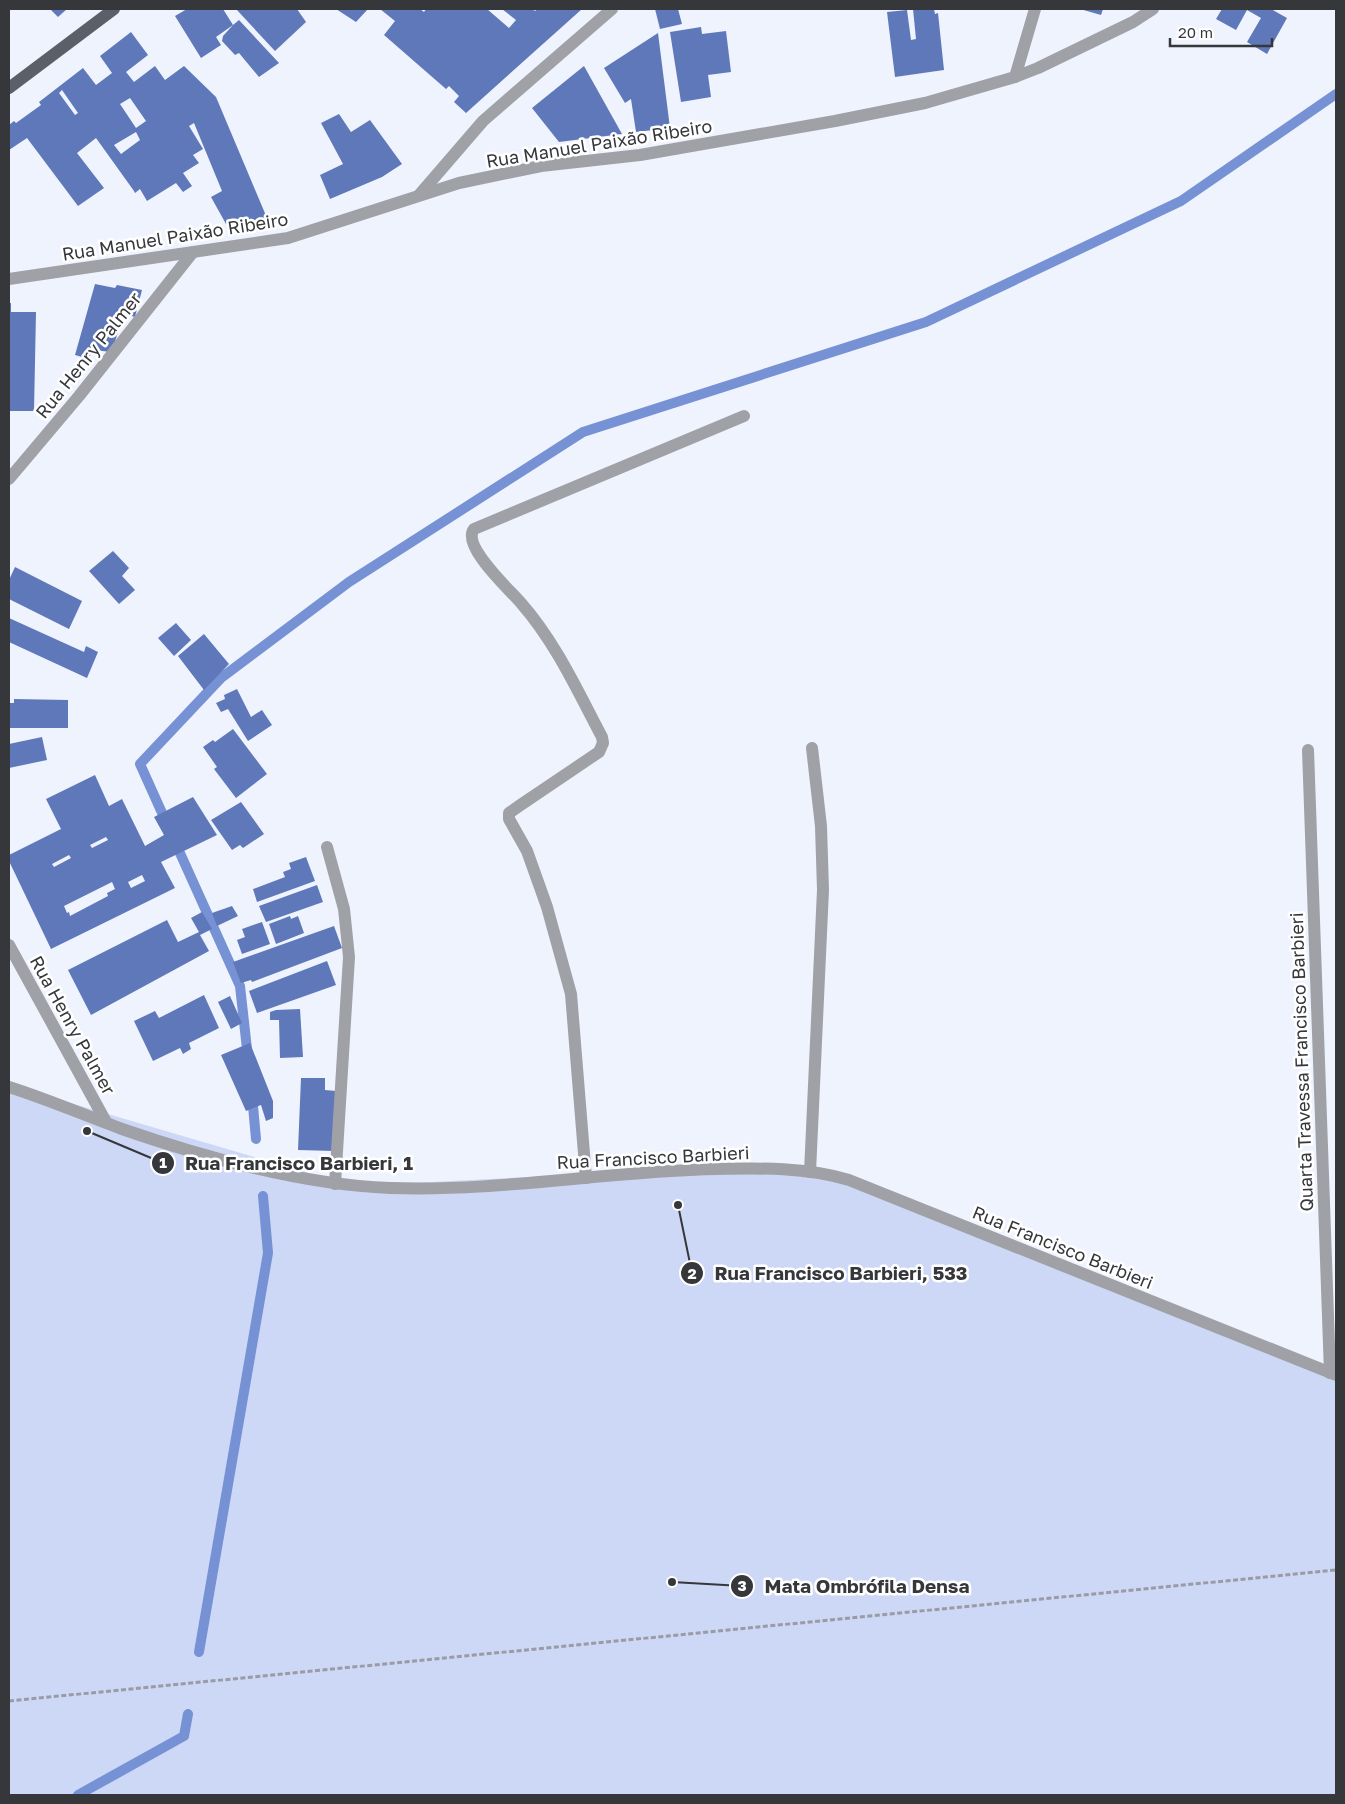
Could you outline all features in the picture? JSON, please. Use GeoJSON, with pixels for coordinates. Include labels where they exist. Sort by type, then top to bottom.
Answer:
{"type":"FeatureCollection","features":[{"type":"Feature","properties":{"kind":"main road"},"geometry":{"type":"LineString","coordinates":[[9,88],[114,9]]}},
{"type":"Feature","properties":{"kind":"street"},"geometry":{"type":"LineString","coordinates":[[420,194],[483,122],[551,60],[612,9]]}},
{"type":"Feature","properties":{"kind":"street"},"geometry":{"type":"LineString","coordinates":[[1015,77],[1035,9]]}},
{"type":"Feature","properties":{"kind":"street","name":"Rua Manuel Paixão Ribeiro"},"geometry":{"type":"LineString","coordinates":[[9,279],[288,238],[459,182],[540,166],[640,155],[844,120],[924,103],[1015,77],[1134,22],[1153,9]]}},
{"type":"Feature","properties":{"kind":"street","name":"Rua Henry Palmer"},"geometry":{"type":"LineString","coordinates":[[9,480],[79,396],[193,252]]}},
{"type":"Feature","properties":{"kind":"street"},"geometry":{"type":"LineString","coordinates":[[586,1178],[571,994],[562,956],[530,860],[509,818],[509,814],[538,791],[599,752],[603,743],[602,737],[552,641],[490,569],[476,550],[471,533],[474,529],[744,416]]}},
{"type":"Feature","properties":{"kind":"street"},"geometry":{"type":"LineString","coordinates":[[810,1172],[823,890],[821,826],[812,748]]}},
{"type":"Feature","properties":{"kind":"street","name":"Quarta Travessa Francisco Barbieri"},"geometry":{"type":"LineString","coordinates":[[1308,750],[1333,1374]]}},
{"type":"Feature","properties":{"kind":"street"},"geometry":{"type":"LineString","coordinates":[[328,847],[344,909],[349,958],[335,1184]]}},
{"type":"Feature","properties":{"kind":"street","name":"Rua Henry Palmer"},"geometry":{"type":"LineString","coordinates":[[9,944],[106,1122]]}},
{"type":"Feature","properties":{"kind":"street","name":"Rua Francisco Barbieri"},"geometry":{"type":"LineString","coordinates":[[9,1087],[200,1154],[335,1184],[415,1188],[586,1178],[686,1169],[765,1168],[826,1173],[849,1180],[1333,1374]]}},
{"type":"Feature","properties":{"kind":"path"},"geometry":{"type":"LineString","coordinates":[[9,1701],[1336,1570]]}},
{"type":"Feature","properties":{"kind":"shaded area"},"geometry":{"type":"Polygon","coordinates":[[[9,1085],[353,1186],[686,1169],[832,1176],[1336,1369],[1336,1795],[9,1795],[9,1085]]]}},
{"type":"Feature","properties":{"kind":"building"},"geometry":{"type":"Polygon","coordinates":[[[50,9],[67,9],[58,17],[50,9]]]}},
{"type":"Feature","properties":{"kind":"building"},"geometry":{"type":"Polygon","coordinates":[[[187,9],[223,9],[233,25],[216,37],[221,45],[201,58],[175,16],[187,9]]]}},
{"type":"Feature","properties":{"kind":"building"},"geometry":{"type":"Polygon","coordinates":[[[236,9],[297,9],[306,22],[275,51],[236,9]]]}},
{"type":"Feature","properties":{"kind":"building"},"geometry":{"type":"Polygon","coordinates":[[[336,9],[368,9],[356,22],[336,9]]]}},
{"type":"Feature","properties":{"kind":"building"},"geometry":{"type":"Polygon","coordinates":[[[380,9],[420,9],[424,12],[426,9],[487,9],[509,28],[516,20],[502,9],[532,9],[535,11],[537,9],[582,9],[466,113],[454,102],[459,96],[449,86],[446,89],[384,35],[395,21],[380,9]]]}},
{"type":"Feature","properties":{"kind":"building"},"geometry":{"type":"Polygon","coordinates":[[[655,9],[678,9],[682,24],[660,29],[655,9]]]}},
{"type":"Feature","properties":{"kind":"building"},"geometry":{"type":"Polygon","coordinates":[[[913,9],[934,9],[935,14],[938,13],[944,70],[895,77],[887,12],[907,10],[911,40],[916,39],[913,9]]]}},
{"type":"Feature","properties":{"kind":"building"},"geometry":{"type":"Polygon","coordinates":[[[1080,9],[1103,9],[1101,15],[1080,9]]]}},
{"type":"Feature","properties":{"kind":"building"},"geometry":{"type":"Polygon","coordinates":[[[1222,9],[1271,9],[1287,18],[1267,54],[1247,42],[1261,18],[1247,10],[1236,30],[1216,19],[1222,9]]]}},
{"type":"Feature","properties":{"kind":"building"},"geometry":{"type":"Polygon","coordinates":[[[239,20],[279,63],[259,77],[239,53],[235,55],[222,41],[223,36],[239,20]]]}},
{"type":"Feature","properties":{"kind":"building"},"geometry":{"type":"Polygon","coordinates":[[[701,27],[702,34],[726,31],[731,72],[708,75],[711,97],[681,102],[670,32],[701,27]]]}},
{"type":"Feature","properties":{"kind":"building"},"geometry":{"type":"Polygon","coordinates":[[[131,32],[148,55],[126,72],[134,82],[155,66],[165,80],[184,66],[216,97],[267,218],[252,223],[250,220],[245,223],[244,220],[232,225],[231,221],[226,224],[211,197],[222,191],[194,123],[189,126],[203,149],[193,155],[199,163],[183,173],[192,186],[183,192],[176,183],[147,201],[140,189],[135,193],[96,138],[77,153],[104,188],[78,206],[27,138],[9,150],[9,125],[14,121],[16,123],[41,105],[39,102],[83,68],[96,85],[112,73],[100,56],[131,32]],[[62,90],[59,93],[75,115],[78,113],[62,90]],[[130,98],[120,104],[136,128],[146,121],[130,98]],[[136,132],[114,145],[121,154],[140,140],[136,132]]]}},
{"type":"Feature","properties":{"kind":"building"},"geometry":{"type":"Polygon","coordinates":[[[658,33],[670,128],[636,132],[631,99],[625,103],[604,68],[658,33]]]}},
{"type":"Feature","properties":{"kind":"building"},"geometry":{"type":"Polygon","coordinates":[[[584,66],[622,134],[559,142],[532,108],[584,66]]]}},
{"type":"Feature","properties":{"kind":"building"},"geometry":{"type":"Polygon","coordinates":[[[339,114],[351,132],[370,120],[402,164],[382,177],[330,199],[320,175],[343,164],[321,123],[339,114]]]}},
{"type":"Feature","properties":{"kind":"building"},"geometry":{"type":"Polygon","coordinates":[[[95,284],[115,288],[117,285],[142,290],[135,317],[123,314],[113,349],[110,352],[88,349],[88,352],[91,353],[89,359],[75,355],[95,284]]]}},
{"type":"Feature","properties":{"kind":"building"},"geometry":{"type":"Polygon","coordinates":[[[9,303],[11,303],[11,312],[36,312],[34,411],[10,411],[9,303]]]}},
{"type":"Feature","properties":{"kind":"building"},"geometry":{"type":"Polygon","coordinates":[[[113,551],[129,568],[122,576],[135,590],[119,604],[89,571],[113,551]]]}},
{"type":"Feature","properties":{"kind":"building"},"geometry":{"type":"Polygon","coordinates":[[[15,567],[82,601],[69,629],[9,599],[9,580],[15,567]]]}},
{"type":"Feature","properties":{"kind":"building"},"geometry":{"type":"Polygon","coordinates":[[[9,618],[84,652],[86,646],[98,652],[87,678],[9,642],[9,618]]]}},
{"type":"Feature","properties":{"kind":"building"},"geometry":{"type":"Polygon","coordinates":[[[176,623],[191,640],[174,656],[158,638],[176,623]]]}},
{"type":"Feature","properties":{"kind":"building"},"geometry":{"type":"Polygon","coordinates":[[[204,634],[229,664],[204,690],[178,656],[204,634]]]}},
{"type":"Feature","properties":{"kind":"building"},"geometry":{"type":"Polygon","coordinates":[[[237,689],[251,717],[262,710],[272,725],[248,741],[228,709],[221,712],[216,703],[225,699],[224,695],[237,689]]]}},
{"type":"Feature","properties":{"kind":"building"},"geometry":{"type":"Polygon","coordinates":[[[14,699],[68,700],[68,728],[9,728],[9,703],[14,703],[14,699]]]}},
{"type":"Feature","properties":{"kind":"building"},"geometry":{"type":"Polygon","coordinates":[[[233,729],[267,774],[236,798],[214,769],[217,767],[203,747],[213,740],[215,742],[233,729]]]}},
{"type":"Feature","properties":{"kind":"building"},"geometry":{"type":"Polygon","coordinates":[[[42,737],[47,760],[9,768],[9,744],[42,737]]]}},
{"type":"Feature","properties":{"kind":"building"},"geometry":{"type":"Polygon","coordinates":[[[95,775],[109,806],[122,799],[145,846],[164,835],[154,817],[193,797],[217,835],[161,862],[175,888],[51,949],[9,861],[9,855],[61,829],[46,799],[95,775]],[[106,837],[90,845],[92,848],[108,840],[106,837]],[[69,855],[52,864],[54,867],[71,858],[69,855]],[[142,875],[128,882],[131,888],[145,881],[142,875]],[[112,882],[64,906],[70,916],[108,896],[107,893],[115,889],[112,882]]]}},
{"type":"Feature","properties":{"kind":"building"},"geometry":{"type":"Polygon","coordinates":[[[241,802],[264,834],[243,848],[240,845],[232,850],[211,820],[241,802]]]}},
{"type":"Feature","properties":{"kind":"building"},"geometry":{"type":"Polygon","coordinates":[[[306,857],[315,881],[257,902],[253,889],[285,877],[283,872],[291,869],[289,863],[306,857]]]}},
{"type":"Feature","properties":{"kind":"building"},"geometry":{"type":"Polygon","coordinates":[[[317,885],[323,902],[266,922],[259,906],[317,885]]]}},
{"type":"Feature","properties":{"kind":"building"},"geometry":{"type":"Polygon","coordinates":[[[232,906],[238,916],[217,926],[212,913],[232,906]]]}},
{"type":"Feature","properties":{"kind":"building"},"geometry":{"type":"Polygon","coordinates":[[[202,912],[212,929],[200,935],[209,951],[91,1015],[68,970],[167,920],[178,942],[199,932],[191,918],[202,912]]]}},
{"type":"Feature","properties":{"kind":"building"},"geometry":{"type":"Polygon","coordinates":[[[290,916],[291,919],[298,916],[304,933],[276,944],[269,924],[290,916]]]}},
{"type":"Feature","properties":{"kind":"building"},"geometry":{"type":"Polygon","coordinates":[[[262,922],[270,944],[242,954],[237,940],[245,937],[242,929],[262,922]]]}},
{"type":"Feature","properties":{"kind":"building"},"geometry":{"type":"Polygon","coordinates":[[[334,926],[342,948],[252,982],[251,980],[241,983],[233,962],[334,926]]]}},
{"type":"Feature","properties":{"kind":"building"},"geometry":{"type":"Polygon","coordinates":[[[327,961],[336,985],[257,1013],[249,991],[327,961]]]}},
{"type":"Feature","properties":{"kind":"building"},"geometry":{"type":"Polygon","coordinates":[[[204,995],[219,1028],[189,1043],[191,1049],[183,1054],[180,1048],[153,1061],[134,1021],[155,1011],[159,1018],[204,995]]]}},
{"type":"Feature","properties":{"kind":"building"},"geometry":{"type":"Polygon","coordinates":[[[230,996],[242,1023],[231,1029],[218,1002],[230,996]]]}},
{"type":"Feature","properties":{"kind":"building"},"geometry":{"type":"Polygon","coordinates":[[[300,1009],[303,1057],[280,1058],[279,1020],[270,1020],[270,1012],[300,1009]]]}},
{"type":"Feature","properties":{"kind":"building"},"geometry":{"type":"Polygon","coordinates":[[[250,1043],[273,1101],[273,1118],[266,1121],[261,1105],[246,1111],[221,1055],[250,1043]]]}},
{"type":"Feature","properties":{"kind":"building"},"geometry":{"type":"Polygon","coordinates":[[[301,1078],[325,1078],[325,1090],[336,1091],[334,1151],[298,1150],[301,1078]]]}},
{"type":"Feature","properties":{"kind":"waterway"},"geometry":{"type":"LineString","coordinates":[[167,824],[140,764],[221,678],[349,582],[583,432],[926,322],[1181,201],[1336,94]]}},
{"type":"Feature","properties":{"kind":"waterway"},"geometry":{"type":"LineString","coordinates":[[175,842],[240,986],[248,1058]]}},
{"type":"Feature","properties":{"kind":"waterway"},"geometry":{"type":"LineString","coordinates":[[252,1095],[256,1139]]}},
{"type":"Feature","properties":{"kind":"waterway"},"geometry":{"type":"LineString","coordinates":[[199,1652],[268,1253],[263,1196]]}},
{"type":"Feature","properties":{"kind":"waterway"},"geometry":{"type":"LineString","coordinates":[[78,1795],[184,1736],[188,1714]]}},
{"type":"Feature","properties":{"kind":"place","name":"Rua Francisco Barbieri, 1"},"geometry":{"type":"Point","coordinates":[87,1131]}},
{"type":"Feature","properties":{"kind":"place","name":"Rua Francisco Barbieri, 533"},"geometry":{"type":"Point","coordinates":[678,1205]}},
{"type":"Feature","properties":{"kind":"place","name":"Mata Ombrófila Densa"},"geometry":{"type":"Point","coordinates":[672,1582]}}]}
